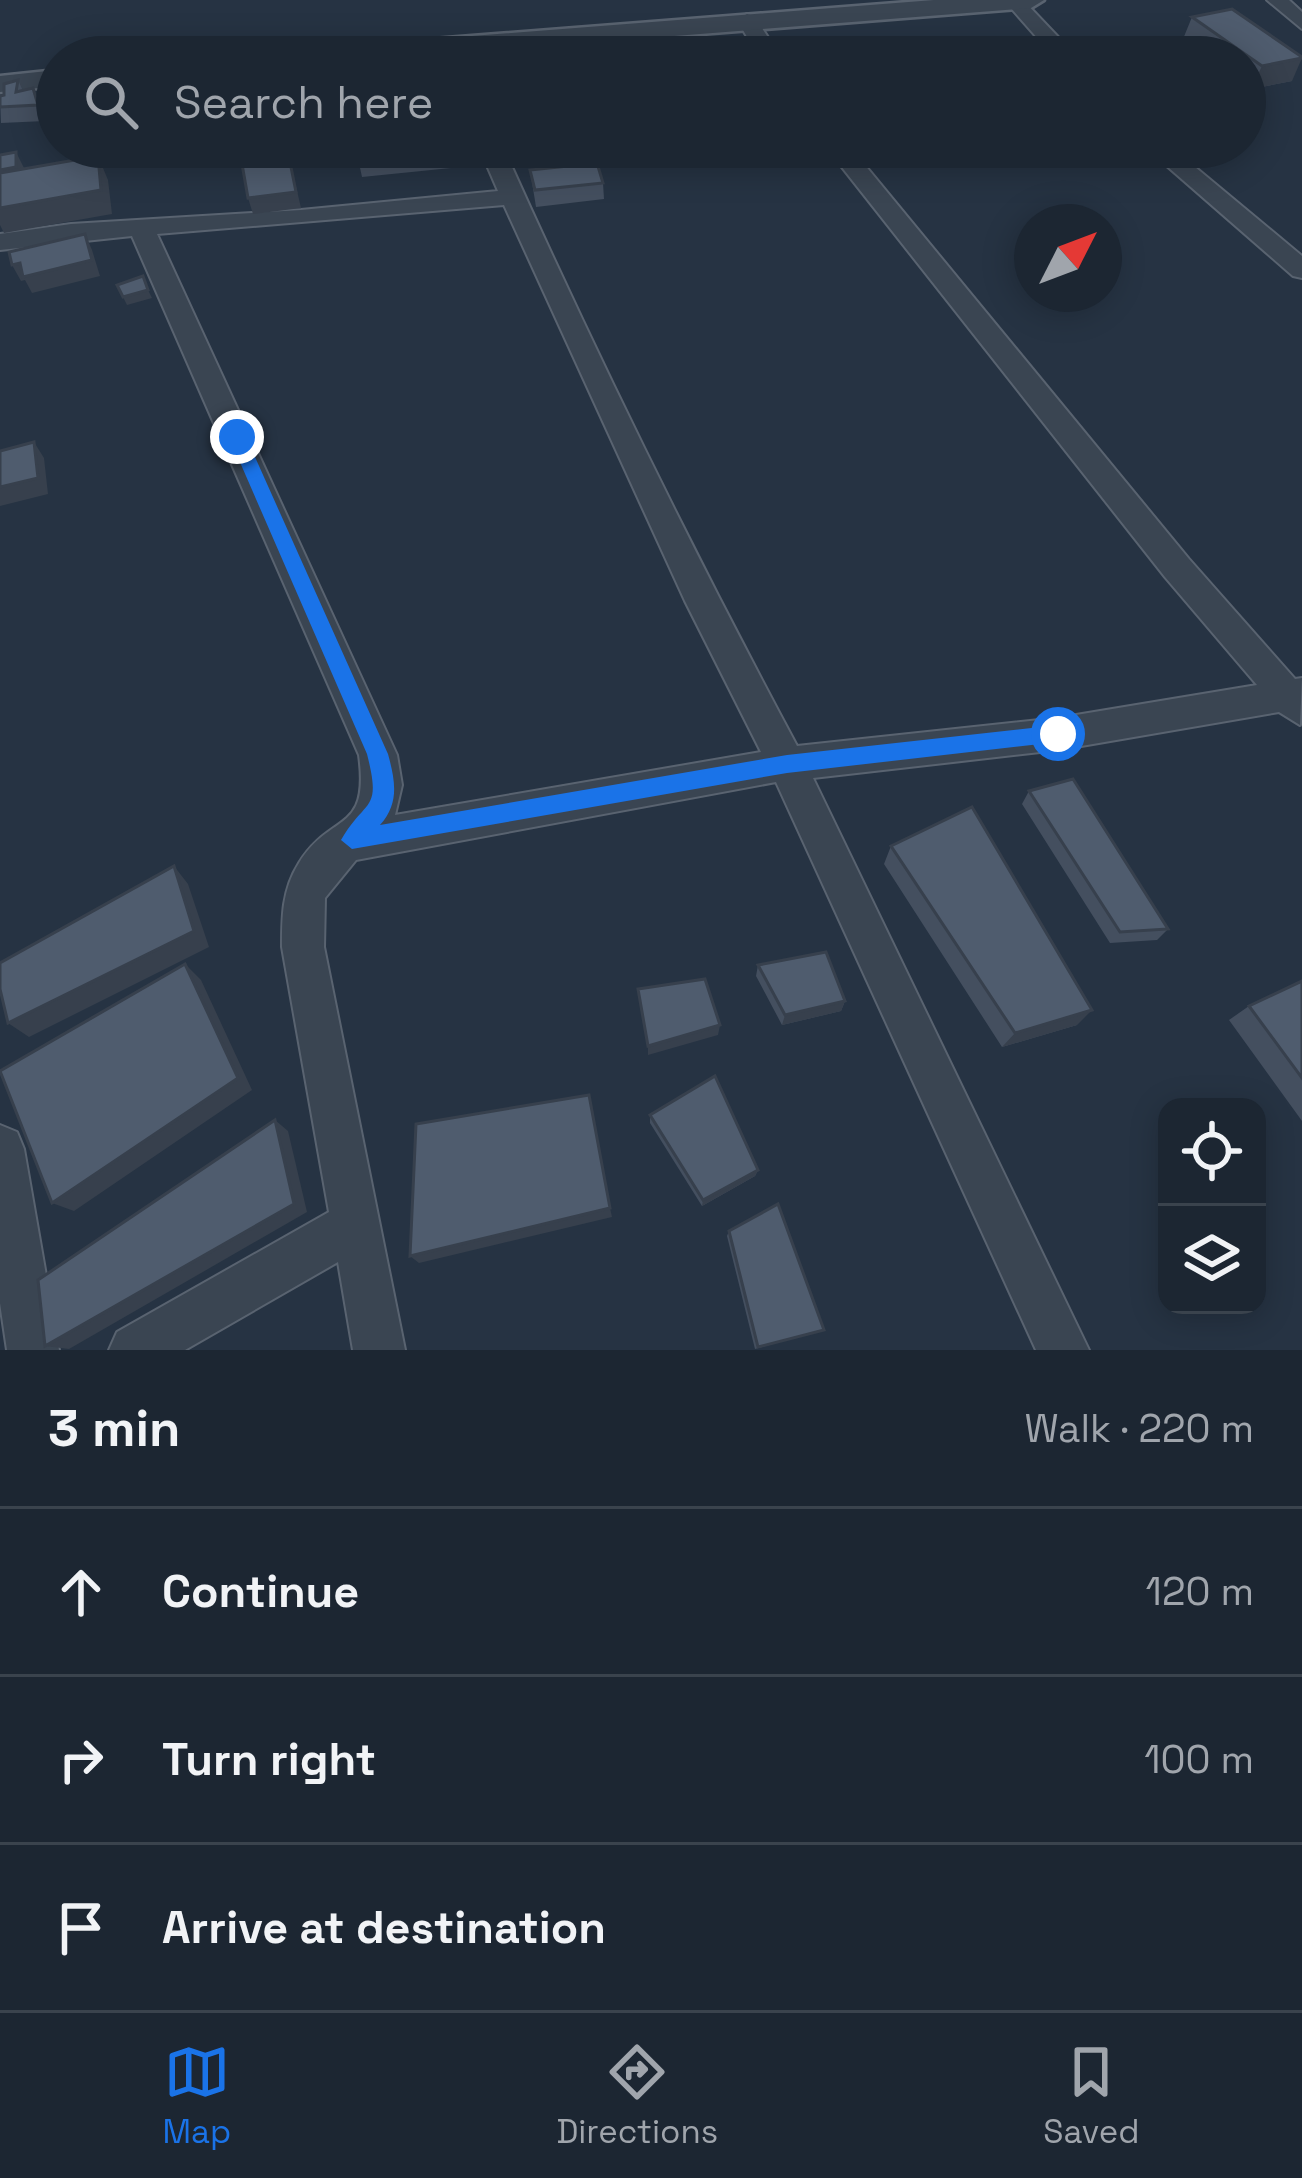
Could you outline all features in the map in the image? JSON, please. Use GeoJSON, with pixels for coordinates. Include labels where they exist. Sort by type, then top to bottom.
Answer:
{"type":"FeatureCollection","features":[{"type":"Feature","properties":{"kind":"street"},"geometry":{"type":"LineString","coordinates":[[595,36],[1031,0]]}},
{"type":"Feature","properties":{"kind":"street"},"geometry":{"type":"LineString","coordinates":[[1277,0],[1302,23]]}},
{"type":"Feature","properties":{"kind":"street"},"geometry":{"type":"LineString","coordinates":[[1012,1],[1046,36]]}},
{"type":"Feature","properties":{"kind":"street"},"geometry":{"type":"LineString","coordinates":[[747,20],[757,36]]}},
{"type":"Feature","properties":{"kind":"street"},"geometry":{"type":"LineString","coordinates":[[0,84],[36,80]]}},
{"type":"Feature","properties":{"kind":"street"},"geometry":{"type":"LineString","coordinates":[[499,168],[701,601],[787,764],[1063,1350]]}},
{"type":"Feature","properties":{"kind":"street"},"geometry":{"type":"LineString","coordinates":[[855,168],[1177,568],[1298,700]]}},
{"type":"Feature","properties":{"kind":"street"},"geometry":{"type":"LineString","coordinates":[[1182,168],[1302,270]]}},
{"type":"Feature","properties":{"kind":"street"},"geometry":{"type":"LineString","coordinates":[[0,242],[511,197]]}},
{"type":"Feature","properties":{"kind":"street"},"geometry":{"type":"LineString","coordinates":[[141,227],[378,754],[386,786],[380,811],[323,867],[304,897],[303,947],[380,1350]]}},
{"type":"Feature","properties":{"kind":"street"},"geometry":{"type":"LineString","coordinates":[[352,840],[787,764],[1058,734],[1298,700]]}},
{"type":"Feature","properties":{"kind":"street"},"geometry":{"type":"LineString","coordinates":[[0,1149],[33,1350]]}},
{"type":"Feature","properties":{"kind":"street"},"geometry":{"type":"LineString","coordinates":[[135,1350],[358,1223]]}},
{"type":"Feature","properties":{"kind":"building"},"geometry":{"type":"Polygon","coordinates":[[[1232,9],[1302,58],[1266,65],[1266,36],[1219,36],[1192,17],[1232,9]]]}},
{"type":"Feature","properties":{"kind":"building"},"geometry":{"type":"Polygon","coordinates":[[[18,80],[16,92],[33,88],[36,105],[0,107],[4,84],[18,80]]]}},
{"type":"Feature","properties":{"kind":"building"},"geometry":{"type":"Polygon","coordinates":[[[16,152],[16,167],[0,170],[0,155],[16,152]]]}},
{"type":"Feature","properties":{"kind":"building"},"geometry":{"type":"Polygon","coordinates":[[[36,167],[99,168],[101,190],[0,208],[0,173],[36,167]]]}},
{"type":"Feature","properties":{"kind":"building"},"geometry":{"type":"Polygon","coordinates":[[[243,168],[291,168],[296,192],[248,198],[243,168]]]}},
{"type":"Feature","properties":{"kind":"building"},"geometry":{"type":"Polygon","coordinates":[[[598,168],[603,183],[535,190],[530,170],[598,168]]]}},
{"type":"Feature","properties":{"kind":"building"},"geometry":{"type":"Polygon","coordinates":[[[85,234],[92,260],[23,277],[20,263],[12,265],[9,252],[85,234]]]}},
{"type":"Feature","properties":{"kind":"building"},"geometry":{"type":"Polygon","coordinates":[[[143,276],[148,290],[123,297],[117,285],[143,276]]]}},
{"type":"Feature","properties":{"kind":"building"},"geometry":{"type":"Polygon","coordinates":[[[34,442],[38,478],[0,487],[0,451],[34,442]]]}},
{"type":"Feature","properties":{"kind":"building"},"geometry":{"type":"Polygon","coordinates":[[[1073,779],[1168,929],[1120,932],[1029,791],[1073,779]]]}},
{"type":"Feature","properties":{"kind":"building"},"geometry":{"type":"Polygon","coordinates":[[[972,807],[1092,1010],[1015,1033],[891,846],[972,807]]]}},
{"type":"Feature","properties":{"kind":"building"},"geometry":{"type":"Polygon","coordinates":[[[174,866],[194,931],[8,1023],[0,963],[174,866]]]}},
{"type":"Feature","properties":{"kind":"building"},"geometry":{"type":"Polygon","coordinates":[[[826,952],[845,1001],[785,1015],[758,965],[826,952]]]}},
{"type":"Feature","properties":{"kind":"building"},"geometry":{"type":"Polygon","coordinates":[[[185,964],[238,1078],[52,1203],[0,1071],[185,964]]]}},
{"type":"Feature","properties":{"kind":"building"},"geometry":{"type":"Polygon","coordinates":[[[705,979],[720,1025],[648,1046],[638,989],[705,979]]]}},
{"type":"Feature","properties":{"kind":"building"},"geometry":{"type":"Polygon","coordinates":[[[1302,981],[1302,1078],[1249,1006],[1302,981]]]}},
{"type":"Feature","properties":{"kind":"building"},"geometry":{"type":"Polygon","coordinates":[[[715,1076],[758,1170],[703,1200],[650,1115],[715,1076]]]}},
{"type":"Feature","properties":{"kind":"building"},"geometry":{"type":"Polygon","coordinates":[[[589,1095],[610,1208],[410,1256],[416,1124],[589,1095]]]}},
{"type":"Feature","properties":{"kind":"building"},"geometry":{"type":"Polygon","coordinates":[[[275,1120],[294,1204],[45,1346],[38,1280],[275,1120]]]}},
{"type":"Feature","properties":{"kind":"building"},"geometry":{"type":"Polygon","coordinates":[[[778,1204],[824,1330],[758,1347],[729,1231],[778,1204]]]}},
{"type":"Feature","properties":{"kind":"route"},"geometry":{"type":"LineString","coordinates":[[237,437],[378,754],[386,786],[380,811],[352,840],[787,764],[1058,734]]}}]}
